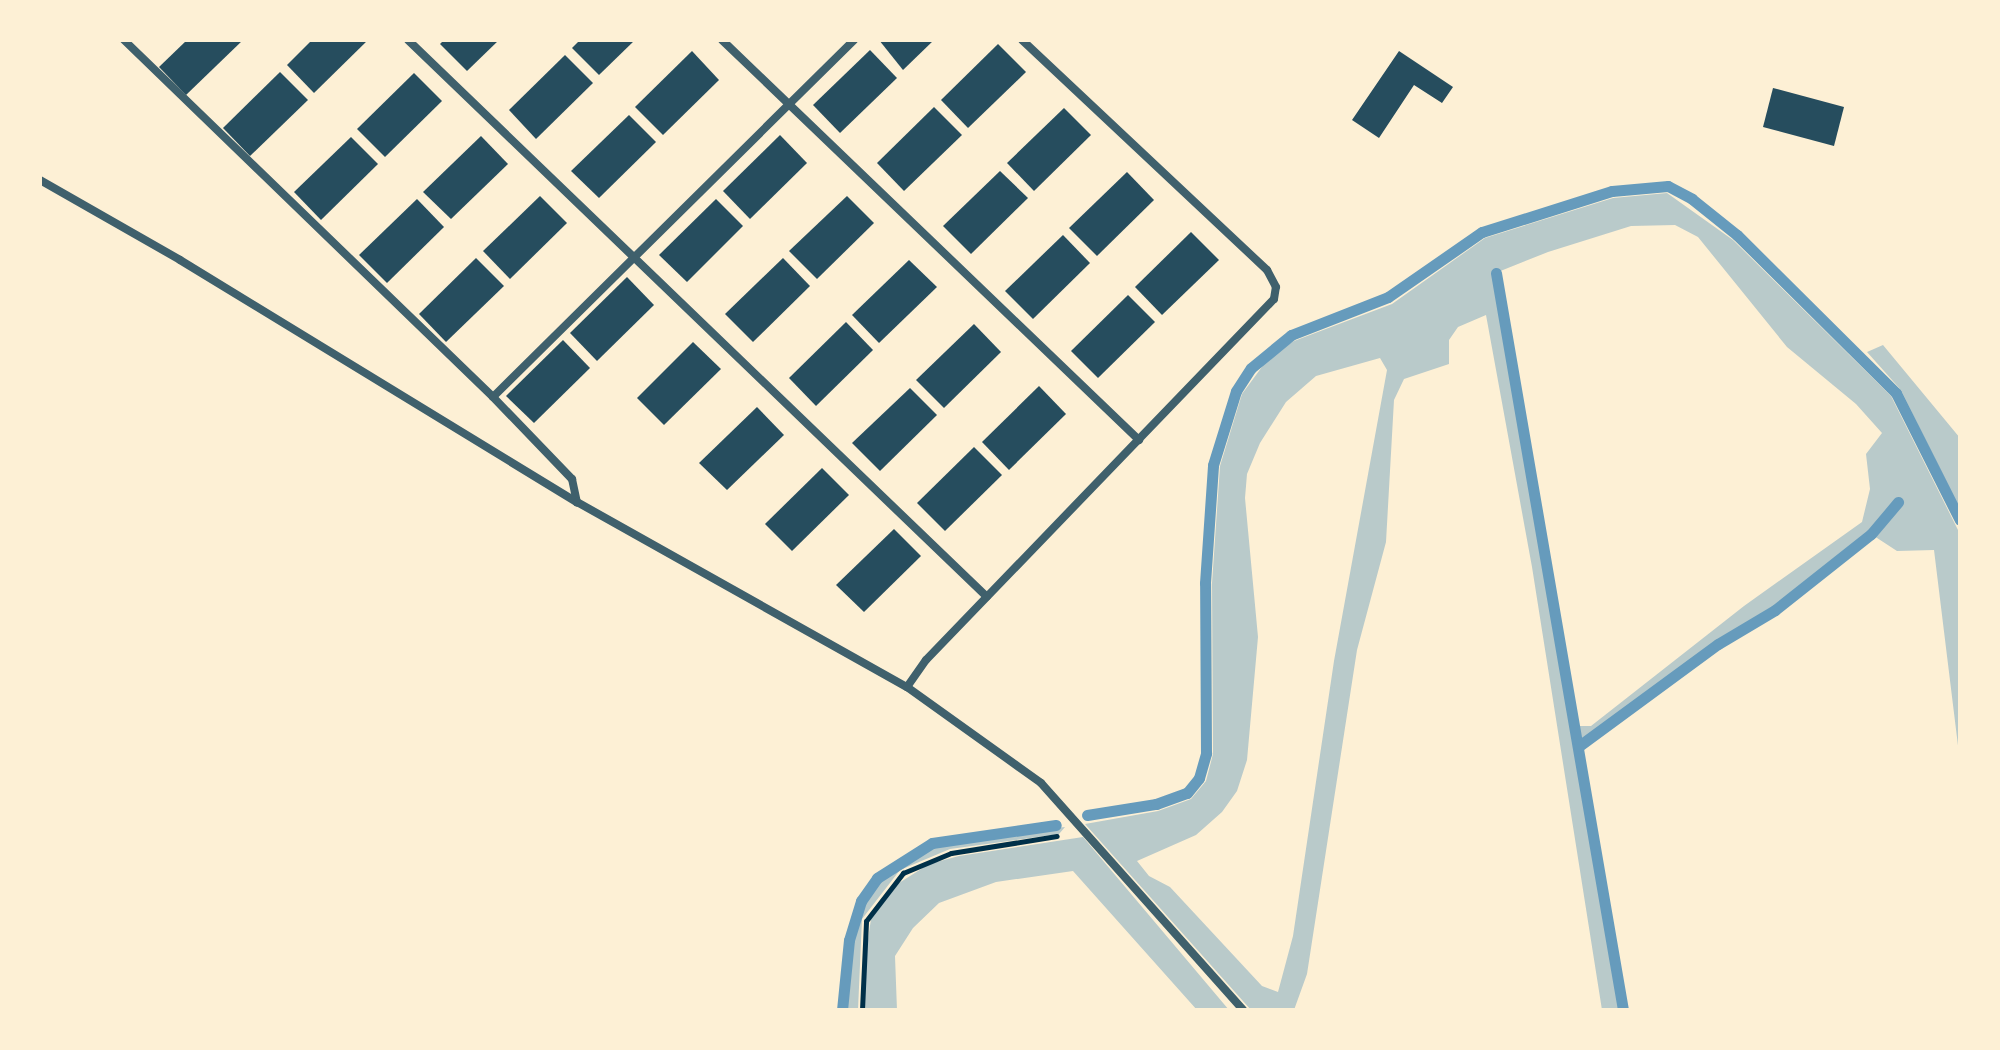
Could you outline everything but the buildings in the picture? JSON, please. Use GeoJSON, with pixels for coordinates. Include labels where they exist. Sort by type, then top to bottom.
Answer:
{"type":"FeatureCollection","features":[{"type":"Feature","properties":{"kind":"street"},"geometry":{"type":"LineString","coordinates":[[124,40],[493,397],[572,479],[577,502]]}},
{"type":"Feature","properties":{"kind":"street"},"geometry":{"type":"LineString","coordinates":[[408,40],[987,597]]}},
{"type":"Feature","properties":{"kind":"street"},"geometry":{"type":"LineString","coordinates":[[722,40],[1139,440]]}},
{"type":"Feature","properties":{"kind":"street"},"geometry":{"type":"LineString","coordinates":[[493,397],[854,40]]}},
{"type":"Feature","properties":{"kind":"street"},"geometry":{"type":"LineString","coordinates":[[907,687],[987,597],[1274,299],[1276,287],[1267,270],[1022,40]]}},
{"type":"Feature","properties":{"kind":"street"},"geometry":{"type":"LineString","coordinates":[[40,180],[180,260],[577,502],[907,687],[1041,783],[1243,1010]]}},
{"type":"Feature","properties":{"kind":"path"},"geometry":{"type":"LineString","coordinates":[[862,1010],[866,921],[903,873],[951,853],[1086,832]]}},
{"type":"Feature","properties":{"kind":"shaded area"},"geometry":{"type":"Polygon","coordinates":[[[1667,193],[1733,240],[1891,396],[1960,534],[1960,762],[1934,550],[1897,551],[1874,536],[1901,503],[1898,500],[1870,533],[1772,610],[1716,642],[1582,741],[1579,726],[1591,726],[1744,606],[1862,522],[1870,489],[1866,454],[1882,433],[1856,404],[1787,347],[1698,237],[1675,225],[1631,226],[1548,252],[1493,274],[1621,1010],[1602,1010],[1532,567],[1486,315],[1458,327],[1449,340],[1449,364],[1404,379],[1394,400],[1386,542],[1357,650],[1307,974],[1294,1010],[1251,1010],[1085,824],[1158,811],[1191,799],[1206,781],[1213,754],[1212,583],[1220,466],[1242,394],[1270,356],[1294,341],[1392,304],[1485,238],[1613,198],[1667,193]],[[1380,358],[1316,376],[1286,402],[1260,443],[1247,474],[1245,498],[1258,637],[1247,760],[1237,791],[1222,812],[1196,835],[1137,861],[1149,876],[1170,887],[1262,986],[1278,992],[1293,936],[1334,661],[1387,370],[1380,358]]]}},
{"type":"Feature","properties":{"kind":"shaded area"},"geometry":{"type":"Polygon","coordinates":[[[1883,345],[1960,438],[1960,509],[1901,390],[1867,352],[1883,345]]]}},
{"type":"Feature","properties":{"kind":"shaded area"},"geometry":{"type":"Polygon","coordinates":[[[1065,827],[1059,834],[950,849],[900,870],[862,919],[858,1010],[845,1010],[851,941],[864,902],[894,867],[933,846],[962,839],[1065,827]]]}},
{"type":"Feature","properties":{"kind":"shaded area"},"geometry":{"type":"Polygon","coordinates":[[[1083,837],[1229,1010],[1197,1010],[1073,871],[996,882],[939,903],[913,928],[895,956],[897,1010],[865,1010],[864,966],[871,919],[899,883],[929,864],[959,856],[1083,837]]]}},
{"type":"Feature","properties":{"kind":"waterway"},"geometry":{"type":"LineString","coordinates":[[1087,815],[1156,804],[1187,793],[1199,778],[1206,753],[1205,583],[1213,465],[1236,391],[1251,368],[1291,335],[1388,297],[1482,232],[1612,191],[1668,186],[1692,199],[1737,235],[1896,393],[1960,520]]}},
{"type":"Feature","properties":{"kind":"waterway"},"geometry":{"type":"LineString","coordinates":[[1496,273],[1623,1010]]}},
{"type":"Feature","properties":{"kind":"waterway"},"geometry":{"type":"LineString","coordinates":[[1579,746],[1718,644],[1775,610],[1871,534],[1898,502]]}},
{"type":"Feature","properties":{"kind":"waterway"},"geometry":{"type":"LineString","coordinates":[[842,1010],[849,940],[861,901],[877,878],[932,843],[1056,825]]}}]}
